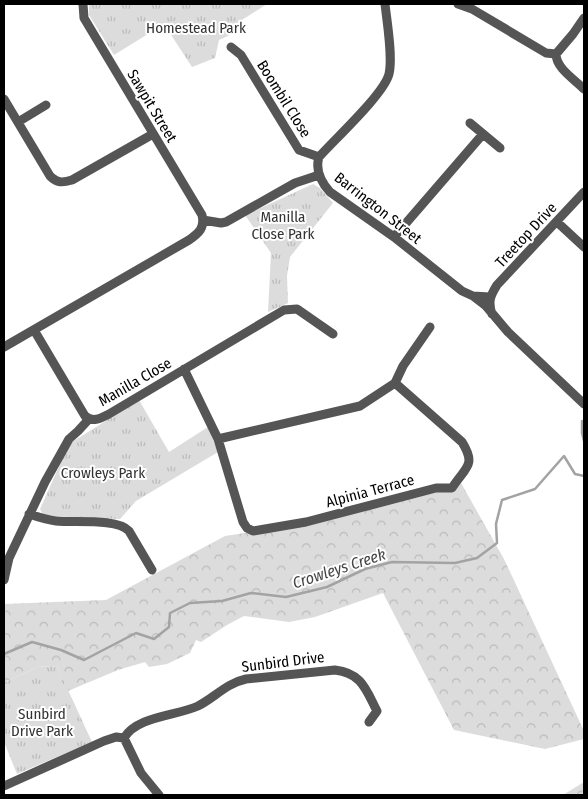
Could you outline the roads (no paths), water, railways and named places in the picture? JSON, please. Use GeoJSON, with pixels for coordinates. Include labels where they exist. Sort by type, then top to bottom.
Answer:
{"type":"FeatureCollection","features":[{"type":"Feature","properties":{"kind":"street","name":"Sawpit Street"},"geometry":{"type":"LineString","coordinates":[[83,4],[84,18],[203,220]]}},
{"type":"Feature","properties":{"kind":"street"},"geometry":{"type":"LineString","coordinates":[[319,158],[372,100],[389,74],[390,61],[385,4]]}},
{"type":"Feature","properties":{"kind":"street"},"geometry":{"type":"LineString","coordinates":[[458,4],[472,10],[546,53],[556,54]]}},
{"type":"Feature","properties":{"kind":"street"},"geometry":{"type":"LineString","coordinates":[[584,18],[556,54],[560,66],[584,89]]}},
{"type":"Feature","properties":{"kind":"street","name":"Boombil Close"},"geometry":{"type":"LineString","coordinates":[[231,47],[240,55],[300,150],[319,158]]}},
{"type":"Feature","properties":{"kind":"street"},"geometry":{"type":"LineString","coordinates":[[4,99],[50,176],[56,182],[64,183],[72,180],[153,134]]}},
{"type":"Feature","properties":{"kind":"street"},"geometry":{"type":"LineString","coordinates":[[18,122],[46,105]]}},
{"type":"Feature","properties":{"kind":"street"},"geometry":{"type":"LineString","coordinates":[[470,123],[500,148]]}},
{"type":"Feature","properties":{"kind":"street"},"geometry":{"type":"LineString","coordinates":[[394,237],[483,134]]}},
{"type":"Feature","properties":{"kind":"street","name":"Barrington Street"},"geometry":{"type":"LineString","coordinates":[[319,158],[319,175],[323,184],[330,192],[394,237],[462,291],[473,296],[490,297]]}},
{"type":"Feature","properties":{"kind":"street"},"geometry":{"type":"LineString","coordinates":[[4,347],[189,240],[198,234],[202,228],[203,220],[226,222],[288,187],[319,175]]}},
{"type":"Feature","properties":{"kind":"street","name":"Treetop Drive"},"geometry":{"type":"LineString","coordinates":[[490,297],[497,286],[584,192]]}},
{"type":"Feature","properties":{"kind":"street"},"geometry":{"type":"LineString","coordinates":[[557,222],[584,247]]}},
{"type":"Feature","properties":{"kind":"street"},"geometry":{"type":"LineString","coordinates":[[473,296],[486,306],[508,332],[584,404]]}},
{"type":"Feature","properties":{"kind":"street"},"geometry":{"type":"LineString","coordinates":[[490,297],[489,305],[492,314]]}},
{"type":"Feature","properties":{"kind":"street","name":"Manilla Close"},"geometry":{"type":"LineString","coordinates":[[34,330],[89,419],[100,419],[109,414],[284,310],[297,309],[333,334]]}},
{"type":"Feature","properties":{"kind":"street"},"geometry":{"type":"LineString","coordinates":[[218,440],[360,406],[395,383],[403,366],[430,328]]}},
{"type":"Feature","properties":{"kind":"street","name":"Alpinia Terrace"},"geometry":{"type":"LineString","coordinates":[[184,369],[218,440],[243,522],[247,528],[253,531],[306,522],[436,488],[452,488],[469,465],[470,454],[462,442],[395,383]]}},
{"type":"Feature","properties":{"kind":"street"},"geometry":{"type":"LineString","coordinates":[[4,580],[9,558],[29,514],[65,445],[89,419]]}},
{"type":"Feature","properties":{"kind":"street"},"geometry":{"type":"LineString","coordinates":[[29,514],[56,521],[110,524],[124,527],[129,531],[152,570]]}},
{"type":"Feature","properties":{"kind":"street","name":"Sunbird Drive"},"geometry":{"type":"LineString","coordinates":[[4,786],[104,741],[116,737],[124,738],[135,727],[157,718],[192,708],[242,680],[335,670],[349,672],[362,682],[377,711],[369,722]]}},
{"type":"Feature","properties":{"kind":"street"},"geometry":{"type":"LineString","coordinates":[[124,738],[141,773],[159,795]]}},
{"type":"Feature","properties":{"kind":"waterway","name":"Crowleys Creek"},"geometry":{"type":"LineString","coordinates":[[582,421],[584,441]]}},
{"type":"Feature","properties":{"kind":"waterway","name":"Crowleys Creek"},"geometry":{"type":"LineString","coordinates":[[4,654],[32,642],[61,650],[84,660],[136,633],[154,639],[169,627],[170,613],[190,603],[222,601],[251,593],[286,597],[327,587],[365,569],[392,562],[455,563],[477,558],[497,543],[496,524],[502,500],[535,489],[564,456],[575,474],[584,476]]}},
{"type":"Feature","properties":{"kind":"park label","name":"Homestead Park"},"geometry":{"type":"Point","coordinates":[196,28]}},
{"type":"Feature","properties":{"kind":"park label","name":"Manilla Close Park"},"geometry":{"type":"Point","coordinates":[283,226]}},
{"type":"Feature","properties":{"kind":"park label","name":"Crowleys Park"},"geometry":{"type":"Point","coordinates":[103,473]}},
{"type":"Feature","properties":{"kind":"park label","name":"Sunbird Drive Park"},"geometry":{"type":"Point","coordinates":[42,722]}}]}
